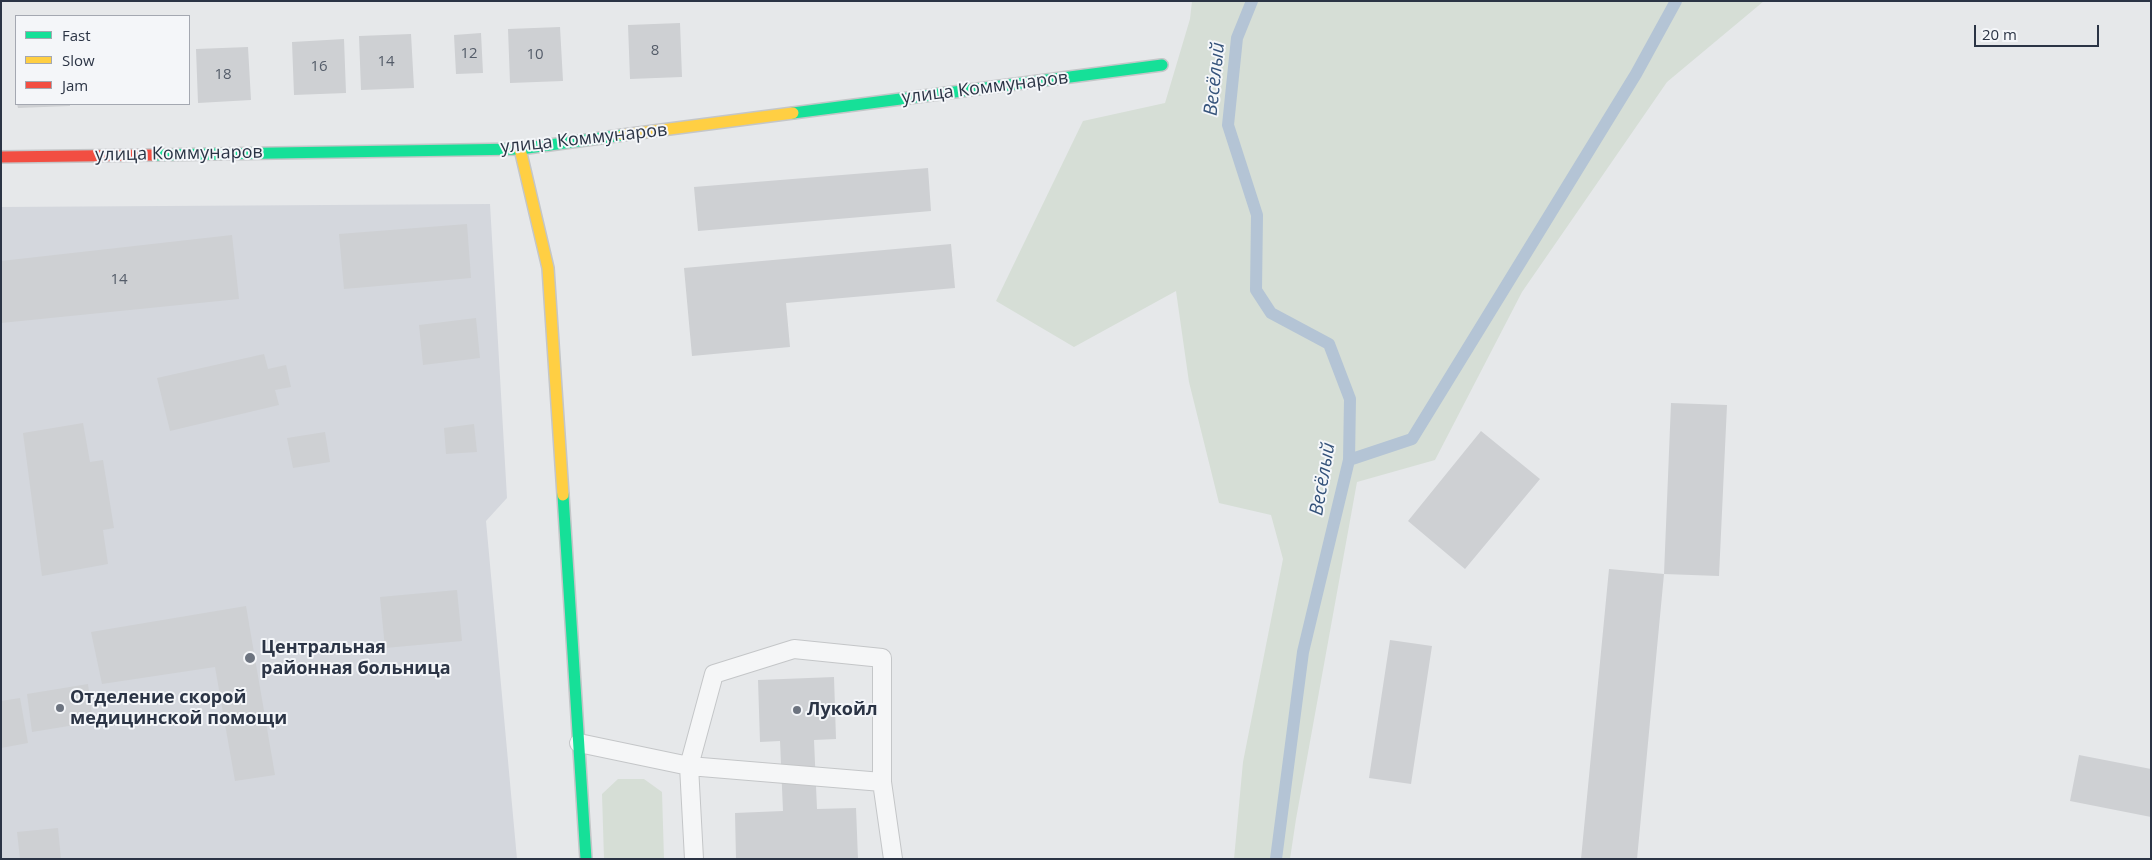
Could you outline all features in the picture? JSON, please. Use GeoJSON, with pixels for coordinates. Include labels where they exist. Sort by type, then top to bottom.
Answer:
{"type":"FeatureCollection","features":[{"type":"Feature","properties":{"kind":"street","name":"улица Коммунаров"},"geometry":{"type":"LineString","coordinates":[[1,157],[520,149],[1162,65]]}},
{"type":"Feature","properties":{"kind":"street"},"geometry":{"type":"LineString","coordinates":[[520,149],[548,268],[586,859]]}},
{"type":"Feature","properties":{"kind":"lane"},"geometry":{"type":"LineString","coordinates":[[694,859],[689,766],[714,674],[794,649],[882,658],[882,782],[893,859]]}},
{"type":"Feature","properties":{"kind":"lane"},"geometry":{"type":"LineString","coordinates":[[579,744],[689,766],[882,782]]}},
{"type":"Feature","properties":{"kind":"shaded area"},"geometry":{"type":"Polygon","coordinates":[[[1192,1],[1764,1],[1667,82],[1522,292],[1435,460],[1357,482],[1290,859],[1234,859],[1243,762],[1283,559],[1271,515],[1219,503],[1189,382],[1176,291],[1074,347],[996,301],[1083,121],[1165,103],[1190,19],[1192,1]]]}},
{"type":"Feature","properties":{"kind":"shaded area","name":"Центральная районная больница"},"geometry":{"type":"Polygon","coordinates":[[[490,204],[507,498],[486,521],[517,859],[1,859],[1,207],[490,204]]]}},
{"type":"Feature","properties":{"kind":"shaded area"},"geometry":{"type":"Polygon","coordinates":[[[618,779],[644,779],[662,792],[664,859],[604,859],[602,794],[618,779]]]}},
{"type":"Feature","properties":{"kind":"building"},"geometry":{"type":"Polygon","coordinates":[[[680,23],[682,77],[630,79],[628,25],[680,23]]]}},
{"type":"Feature","properties":{"kind":"building"},"geometry":{"type":"Polygon","coordinates":[[[560,27],[563,81],[510,83],[508,29],[560,27]]]}},
{"type":"Feature","properties":{"kind":"building"},"geometry":{"type":"Polygon","coordinates":[[[481,33],[483,73],[456,74],[454,35],[481,33]]]}},
{"type":"Feature","properties":{"kind":"building"},"geometry":{"type":"Polygon","coordinates":[[[411,34],[414,88],[361,90],[359,36],[411,34]]]}},
{"type":"Feature","properties":{"kind":"building"},"geometry":{"type":"Polygon","coordinates":[[[344,39],[346,93],[294,95],[292,42],[344,39]]]}},
{"type":"Feature","properties":{"kind":"building"},"geometry":{"type":"Polygon","coordinates":[[[248,47],[251,100],[198,103],[196,49],[248,47]]]}},
{"type":"Feature","properties":{"kind":"building"},"geometry":{"type":"Polygon","coordinates":[[[17,105],[70,105],[70,106],[18,108],[17,105]]]}},
{"type":"Feature","properties":{"kind":"building"},"geometry":{"type":"Polygon","coordinates":[[[928,168],[931,211],[698,231],[694,187],[928,168]]]}},
{"type":"Feature","properties":{"kind":"building"},"geometry":{"type":"Polygon","coordinates":[[[467,224],[471,278],[344,289],[339,234],[467,224]]]}},
{"type":"Feature","properties":{"kind":"building"},"geometry":{"type":"Polygon","coordinates":[[[232,235],[239,299],[1,323],[1,261],[232,235]]]}},
{"type":"Feature","properties":{"kind":"building"},"geometry":{"type":"Polygon","coordinates":[[[951,244],[955,288],[786,303],[790,347],[692,356],[684,268],[951,244]]]}},
{"type":"Feature","properties":{"kind":"building"},"geometry":{"type":"Polygon","coordinates":[[[476,318],[480,358],[423,365],[419,325],[476,318]]]}},
{"type":"Feature","properties":{"kind":"building"},"geometry":{"type":"Polygon","coordinates":[[[264,354],[268,369],[286,365],[291,387],[275,390],[279,405],[170,431],[157,378],[264,354]]]}},
{"type":"Feature","properties":{"kind":"building"},"geometry":{"type":"Polygon","coordinates":[[[1671,403],[1727,405],[1719,576],[1664,574],[1671,403]]]}},
{"type":"Feature","properties":{"kind":"building"},"geometry":{"type":"Polygon","coordinates":[[[83,423],[90,462],[103,460],[114,528],[103,530],[108,564],[42,576],[23,433],[83,423]]]}},
{"type":"Feature","properties":{"kind":"building"},"geometry":{"type":"Polygon","coordinates":[[[474,424],[477,452],[446,454],[444,428],[474,424]]]}},
{"type":"Feature","properties":{"kind":"building"},"geometry":{"type":"Polygon","coordinates":[[[1481,431],[1540,479],[1465,569],[1408,521],[1481,431]]]}},
{"type":"Feature","properties":{"kind":"building"},"geometry":{"type":"Polygon","coordinates":[[[325,432],[330,462],[293,468],[287,438],[325,432]]]}},
{"type":"Feature","properties":{"kind":"building"},"geometry":{"type":"Polygon","coordinates":[[[1609,569],[1664,574],[1637,859],[1581,859],[1609,569]]]}},
{"type":"Feature","properties":{"kind":"building"},"geometry":{"type":"Polygon","coordinates":[[[457,590],[462,641],[385,648],[380,597],[457,590]]]}},
{"type":"Feature","properties":{"kind":"building"},"geometry":{"type":"Polygon","coordinates":[[[246,606],[275,775],[235,781],[215,667],[102,684],[91,632],[246,606]]]}},
{"type":"Feature","properties":{"kind":"building"},"geometry":{"type":"Polygon","coordinates":[[[1390,640],[1432,646],[1411,784],[1369,778],[1390,640]]]}},
{"type":"Feature","properties":{"kind":"building"},"geometry":{"type":"Polygon","coordinates":[[[834,677],[836,739],[814,740],[817,809],[856,808],[858,859],[736,859],[735,813],[783,811],[780,741],[760,742],[758,680],[834,677]]]}},
{"type":"Feature","properties":{"kind":"building","name":"Отделение скорой медицинской помощи"},"geometry":{"type":"Polygon","coordinates":[[[88,684],[93,722],[32,732],[27,694],[88,684]]]}},
{"type":"Feature","properties":{"kind":"building"},"geometry":{"type":"Polygon","coordinates":[[[20,698],[28,743],[1,748],[1,701],[20,698]]]}},
{"type":"Feature","properties":{"kind":"building"},"geometry":{"type":"Polygon","coordinates":[[[2079,755],[2151,769],[2151,817],[2070,801],[2079,755]]]}},
{"type":"Feature","properties":{"kind":"building"},"geometry":{"type":"Polygon","coordinates":[[[58,828],[61,859],[20,859],[17,832],[58,828]]]}},
{"type":"Feature","properties":{"kind":"waterway","name":"Весёлый"},"geometry":{"type":"LineString","coordinates":[[1252,1],[1237,38],[1228,125],[1257,215],[1256,290],[1271,313],[1329,344],[1350,399],[1349,460],[1303,652],[1276,859]]}},
{"type":"Feature","properties":{"kind":"waterway"},"geometry":{"type":"LineString","coordinates":[[1349,460],[1412,439],[1636,74],[1676,1]]}},
{"type":"Feature","properties":{"kind":"traffic: fast"},"geometry":{"type":"LineString","coordinates":[[793,113],[1162,65]]}},
{"type":"Feature","properties":{"kind":"traffic: fast"},"geometry":{"type":"LineString","coordinates":[[154,155],[520,149],[623,135]]}},
{"type":"Feature","properties":{"kind":"traffic: fast"},"geometry":{"type":"LineString","coordinates":[[563,495],[586,859]]}},
{"type":"Feature","properties":{"kind":"traffic: slow"},"geometry":{"type":"LineString","coordinates":[[623,135],[793,113]]}},
{"type":"Feature","properties":{"kind":"traffic: slow"},"geometry":{"type":"LineString","coordinates":[[520,149],[548,268],[563,495]]}},
{"type":"Feature","properties":{"kind":"traffic: jam"},"geometry":{"type":"LineString","coordinates":[[1,157],[154,155]]}},
{"type":"Feature","properties":{"kind":"place","name":"Центральная районная больница"},"geometry":{"type":"Point","coordinates":[250,658]}},
{"type":"Feature","properties":{"kind":"place","name":"Отделение скорой медицинской помощи"},"geometry":{"type":"Point","coordinates":[60,708]}},
{"type":"Feature","properties":{"kind":"place","name":"Лукойл"},"geometry":{"type":"Point","coordinates":[797,710]}}]}
